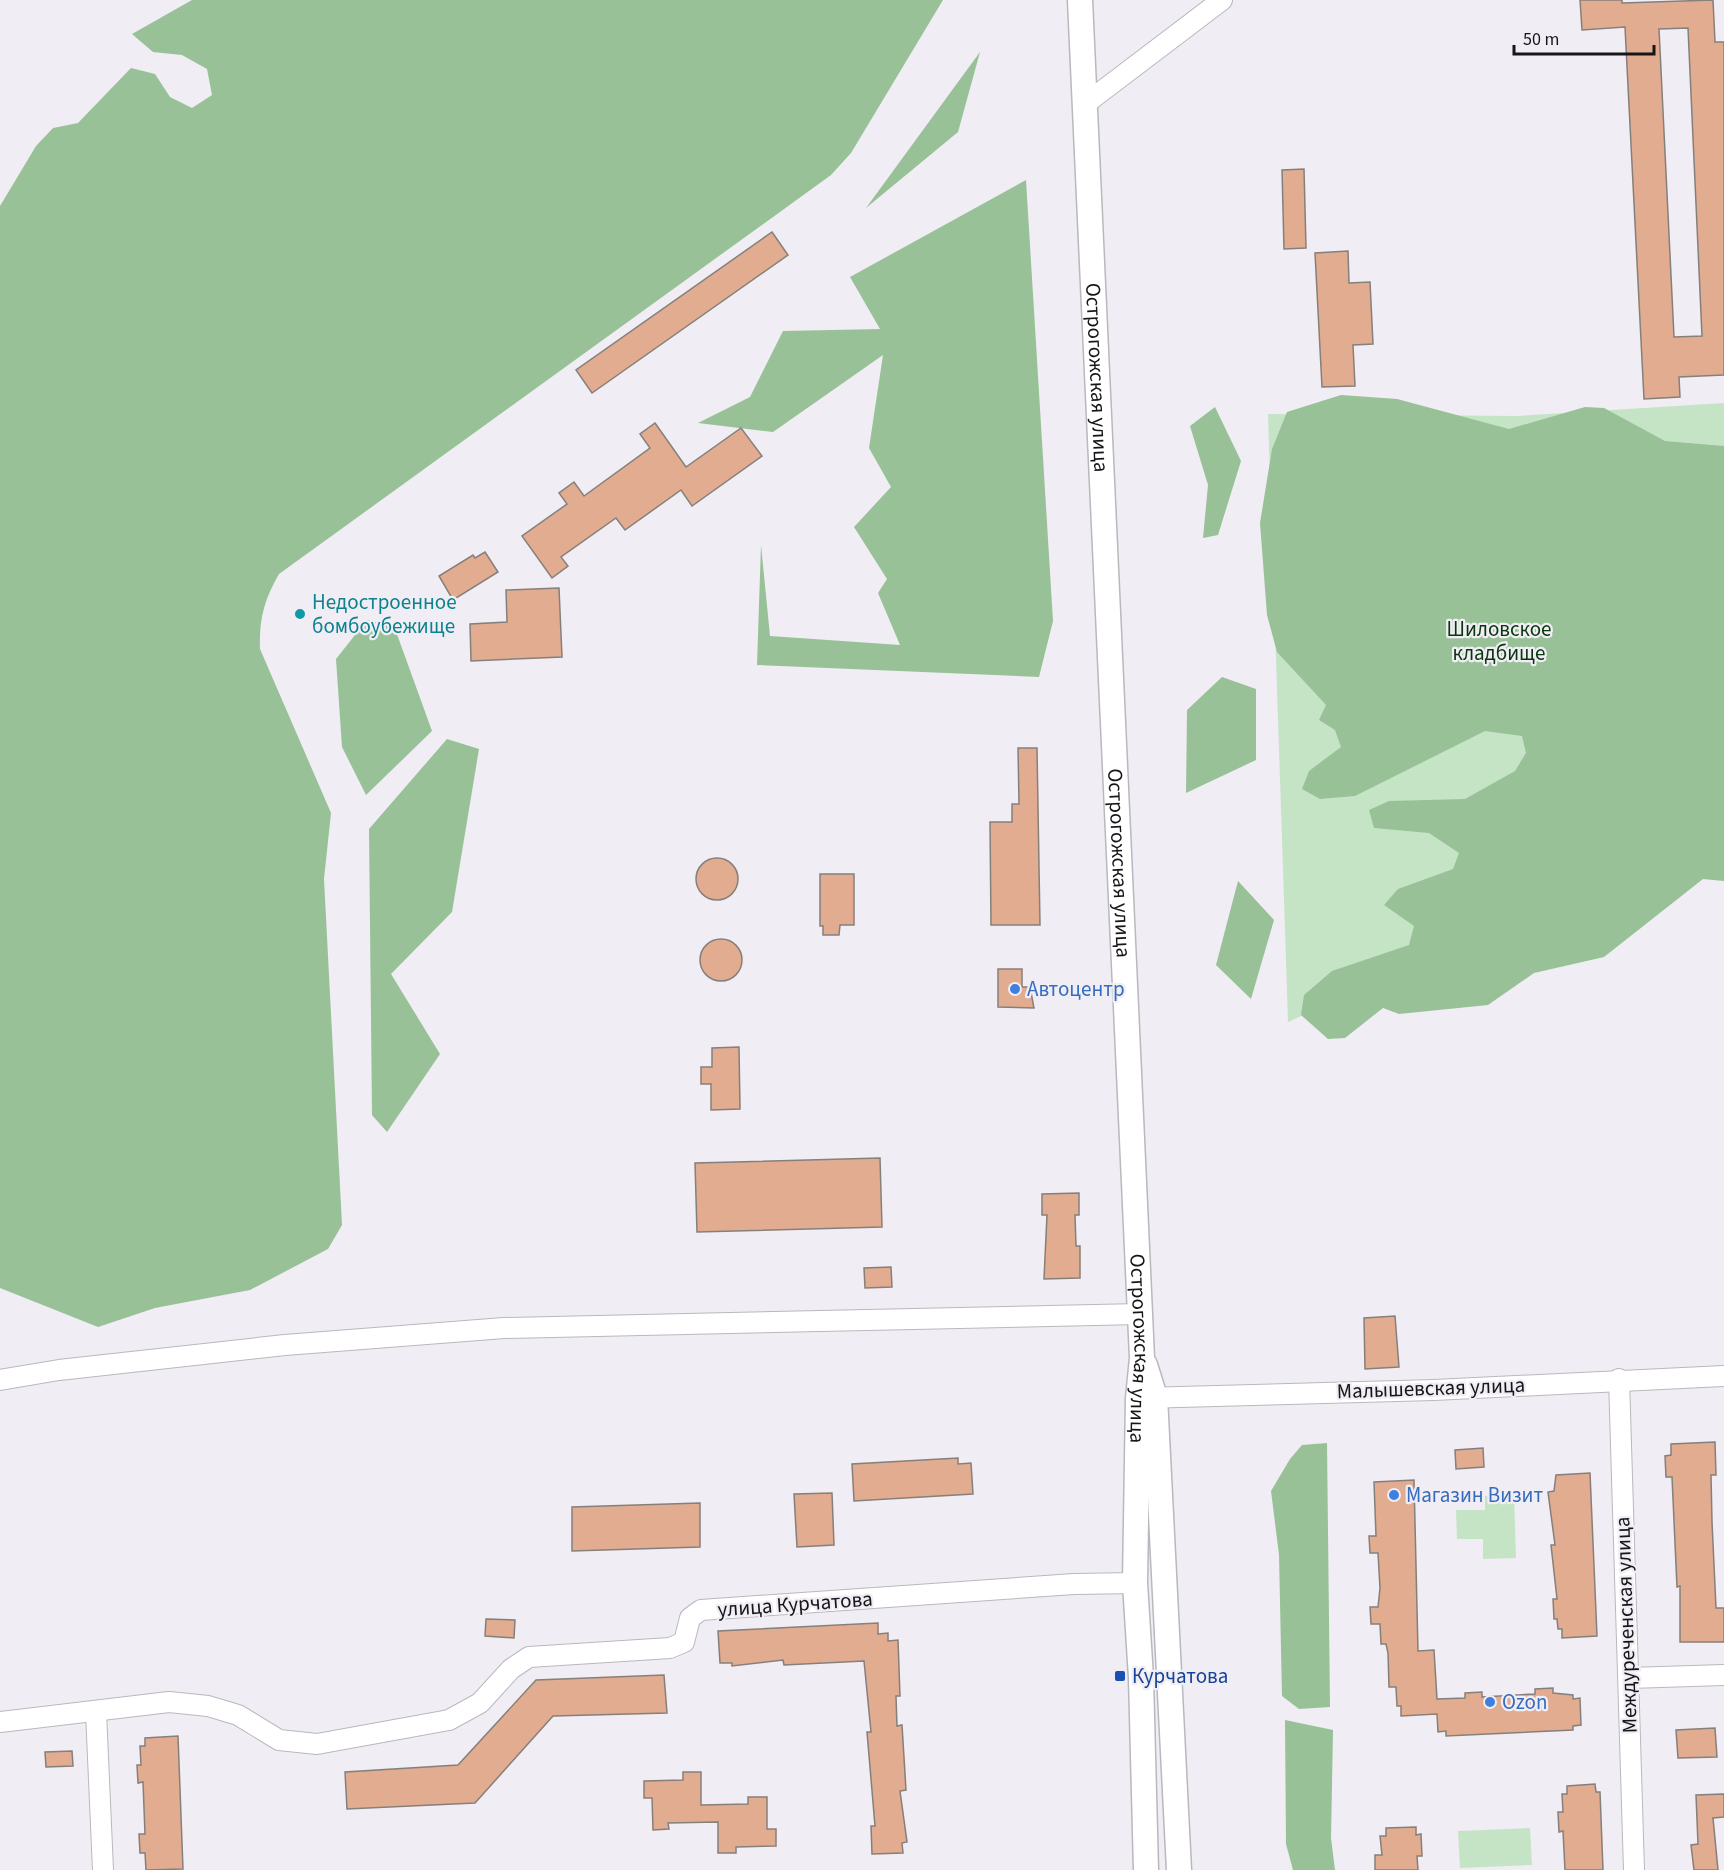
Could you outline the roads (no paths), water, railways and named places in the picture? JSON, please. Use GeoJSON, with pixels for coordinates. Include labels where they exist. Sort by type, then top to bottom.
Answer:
{"type":"FeatureCollection","features":[{"type":"Feature","properties":{"kind":"street","name":"Острогожская улица"},"geometry":{"type":"LineString","coordinates":[[1080,0],[1142,1358],[1147,1397],[1135,1583],[1141,1678],[1146,1870]]}},
{"type":"Feature","properties":{"kind":"street"},"geometry":{"type":"LineString","coordinates":[[1085,104],[1222,0]]}},
{"type":"Feature","properties":{"kind":"street"},"geometry":{"type":"LineString","coordinates":[[0,1380],[59,1370],[285,1345],[504,1328],[1140,1314]]}},
{"type":"Feature","properties":{"kind":"street","name":"Малышевская улица"},"geometry":{"type":"LineString","coordinates":[[1147,1397],[1434,1390],[1619,1379],[1724,1376]]}},
{"type":"Feature","properties":{"kind":"street","name":"Междуреченская улица"},"geometry":{"type":"LineString","coordinates":[[1619,1379],[1634,1870]]}},
{"type":"Feature","properties":{"kind":"street"},"geometry":{"type":"LineString","coordinates":[[1147,1397],[1179,1870]]}},
{"type":"Feature","properties":{"kind":"street","name":"улица Курчатова"},"geometry":{"type":"LineString","coordinates":[[96,1712],[169,1702],[208,1706],[238,1715],[279,1740],[317,1744],[449,1720],[480,1703],[511,1669],[529,1657],[669,1648],[684,1642],[690,1618],[700,1610],[1074,1584],[1135,1583]]}},
{"type":"Feature","properties":{"kind":"street"},"geometry":{"type":"LineString","coordinates":[[1629,1678],[1724,1675]]}},
{"type":"Feature","properties":{"kind":"street"},"geometry":{"type":"LineString","coordinates":[[0,1722],[96,1712],[103,1870]]}},
{"type":"Feature","properties":{"kind":"place","name":"Недостроенное бомбоубежище"},"geometry":{"type":"Point","coordinates":[300,614]}},
{"type":"Feature","properties":{"kind":"place","name":"Автоцентр"},"geometry":{"type":"Point","coordinates":[1015,989]}},
{"type":"Feature","properties":{"kind":"place","name":"Магазин Визит"},"geometry":{"type":"Point","coordinates":[1394,1495]}},
{"type":"Feature","properties":{"kind":"place","name":"Курчатова"},"geometry":{"type":"Point","coordinates":[1120,1676]}},
{"type":"Feature","properties":{"kind":"place","name":"Ozon"},"geometry":{"type":"Point","coordinates":[1490,1702]}},
{"type":"Feature","properties":{"kind":"park label","name":"Шиловское кладбище"},"geometry":{"type":"Point","coordinates":[1499,641]}}]}
